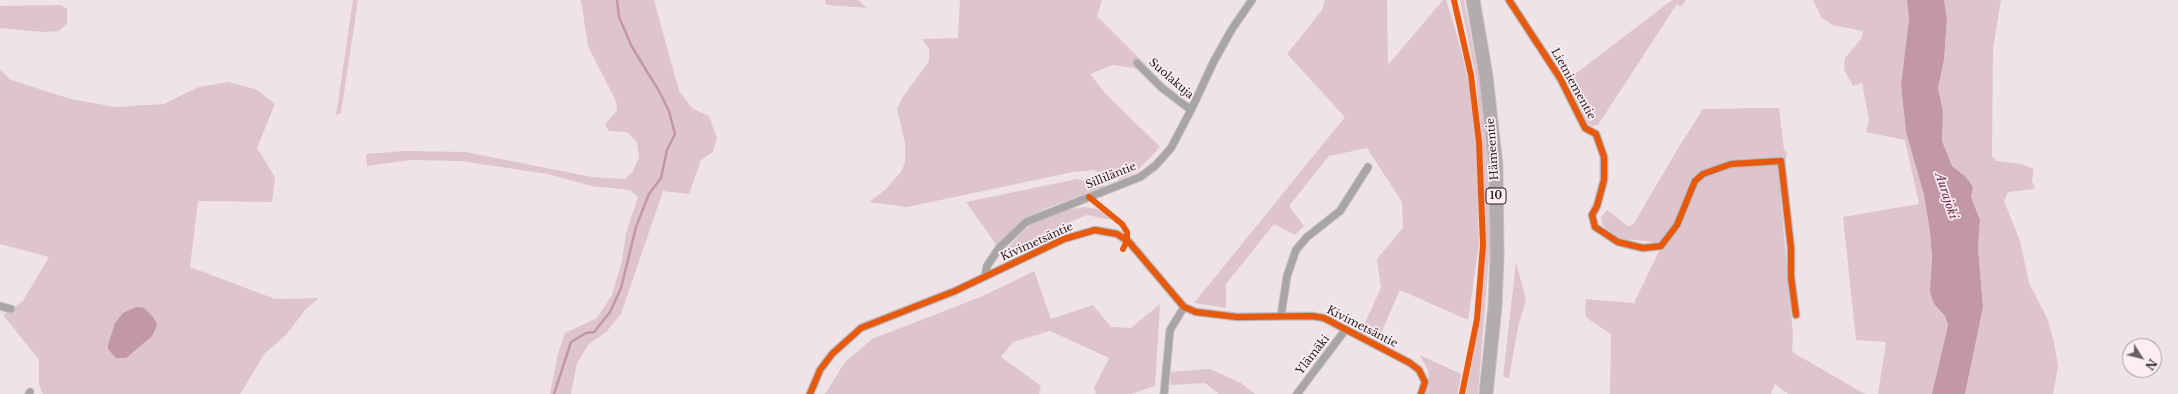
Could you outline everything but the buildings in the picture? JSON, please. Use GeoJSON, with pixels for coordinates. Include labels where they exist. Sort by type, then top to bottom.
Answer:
{"type":"FeatureCollection","features":[{"type":"Feature","properties":{"kind":"highway","name":"Hämeentie"},"geometry":{"type":"LineString","coordinates":[[1473,0],[1486,76],[1496,166],[1497,257],[1495,306],[1486,394]]}},
{"type":"Feature","properties":{"kind":"street","name":"Silliläntie"},"geometry":{"type":"LineString","coordinates":[[985,276],[987,266],[999,248],[1026,222],[1140,177],[1155,166],[1171,148],[1214,61],[1232,29],[1252,0]]}},
{"type":"Feature","properties":{"kind":"street","name":"Lietniementie"},"geometry":{"type":"LineString","coordinates":[[1509,0],[1560,78],[1586,128],[1596,134],[1604,157],[1604,180],[1599,201],[1592,215],[1595,227],[1618,242],[1643,248],[1661,246],[1677,225],[1695,181],[1703,174],[1731,164],[1781,160],[1792,248],[1791,277],[1796,315]]}},
{"type":"Feature","properties":{"kind":"street","name":"Suolakuja"},"geometry":{"type":"LineString","coordinates":[[1137,63],[1162,88],[1191,110]]}},
{"type":"Feature","properties":{"kind":"street"},"geometry":{"type":"LineString","coordinates":[[1281,316],[1287,276],[1296,250],[1307,237],[1340,211],[1368,167]]}},
{"type":"Feature","properties":{"kind":"street","name":"Kivimetsäntie"},"geometry":{"type":"LineString","coordinates":[[810,394],[820,370],[832,354],[860,328],[955,291],[1076,235],[1095,230],[1117,234],[1129,242],[1184,307],[1196,312],[1210,315],[1236,317],[1281,316],[1324,318],[1410,363],[1423,376],[1424,386],[1421,394]]}},
{"type":"Feature","properties":{"kind":"street"},"geometry":{"type":"LineString","coordinates":[[0,306],[11,309]]}},
{"type":"Feature","properties":{"kind":"street"},"geometry":{"type":"LineString","coordinates":[[1164,394],[1170,330],[1184,307]]}},
{"type":"Feature","properties":{"kind":"street","name":"Ylämäki"},"geometry":{"type":"LineString","coordinates":[[1297,394],[1346,329]]}},
{"type":"Feature","properties":{"kind":"shaded area"},"geometry":{"type":"Polygon","coordinates":[[[353,0],[358,0],[341,113],[336,115],[353,0]]]}},
{"type":"Feature","properties":{"kind":"shaded area"},"geometry":{"type":"Polygon","coordinates":[[[581,0],[654,0],[679,91],[693,109],[709,116],[717,138],[713,152],[701,160],[689,194],[663,191],[621,314],[607,331],[588,345],[577,363],[571,394],[550,394],[558,353],[565,333],[597,318],[612,295],[622,261],[626,233],[638,197],[630,190],[592,186],[548,174],[461,161],[411,160],[367,166],[366,154],[405,151],[465,152],[592,177],[624,179],[632,173],[639,158],[637,142],[627,132],[609,131],[605,124],[617,111],[616,101],[588,46],[581,0]]]}},
{"type":"Feature","properties":{"kind":"shaded area"},"geometry":{"type":"Polygon","coordinates":[[[825,0],[858,0],[867,8],[827,5],[825,0]]]}},
{"type":"Feature","properties":{"kind":"shaded area"},"geometry":{"type":"Polygon","coordinates":[[[960,0],[1102,0],[1097,16],[1145,64],[1138,69],[1113,65],[1090,74],[1105,93],[1160,147],[1137,171],[1120,180],[1093,170],[1073,172],[907,207],[869,202],[885,190],[901,172],[905,163],[905,142],[897,109],[902,98],[929,61],[929,49],[922,39],[958,38],[960,0]]]}},
{"type":"Feature","properties":{"kind":"shaded area"},"geometry":{"type":"Polygon","coordinates":[[[1325,0],[1387,0],[1388,65],[1443,0],[1446,0],[1458,38],[1469,83],[1477,143],[1479,244],[1468,320],[1400,290],[1380,335],[1363,327],[1381,288],[1377,259],[1403,228],[1402,202],[1367,148],[1329,156],[1289,206],[1304,226],[1295,235],[1274,224],[1226,284],[1226,308],[1194,303],[1345,117],[1287,54],[1322,10],[1325,0]]]}},
{"type":"Feature","properties":{"kind":"shaded area"},"geometry":{"type":"Polygon","coordinates":[[[1460,0],[1464,0],[1479,78],[1488,146],[1490,244],[1478,394],[1466,394],[1480,316],[1484,242],[1482,144],[1476,78],[1460,0]]]}},
{"type":"Feature","properties":{"kind":"shaded area"},"geometry":{"type":"Polygon","coordinates":[[[1672,0],[1686,0],[1681,7],[1677,4],[1598,125],[1592,126],[1587,122],[1566,81],[1672,0]]]}},
{"type":"Feature","properties":{"kind":"shaded area"},"geometry":{"type":"Polygon","coordinates":[[[1813,0],[1907,0],[1909,19],[1901,85],[1906,132],[1924,195],[1930,232],[1934,304],[1945,316],[1948,325],[1932,394],[1878,394],[1886,342],[1856,340],[1843,217],[1919,204],[1905,140],[1866,132],[1869,119],[1862,83],[1853,86],[1844,69],[1845,58],[1861,39],[1863,31],[1833,25],[1822,18],[1813,0]]]}},
{"type":"Feature","properties":{"kind":"shaded area"},"geometry":{"type":"Polygon","coordinates":[[[1944,0],[2001,0],[1993,48],[1992,156],[1996,161],[2021,164],[2034,169],[2032,180],[2035,189],[2008,192],[2004,201],[2020,241],[2029,283],[2047,318],[2054,342],[2058,366],[2053,394],[1965,394],[1983,307],[1978,248],[1980,220],[1971,197],[1973,187],[1966,177],[1952,166],[1942,141],[1943,111],[1938,88],[1944,60],[1947,19],[1944,0]]]}},
{"type":"Feature","properties":{"kind":"shaded area"},"geometry":{"type":"Polygon","coordinates":[[[61,5],[67,9],[67,24],[59,31],[44,32],[0,28],[0,6],[61,5]]]}},
{"type":"Feature","properties":{"kind":"shaded area"},"geometry":{"type":"Polygon","coordinates":[[[0,69],[11,80],[71,99],[115,107],[164,104],[199,87],[229,82],[257,90],[275,104],[257,148],[275,177],[272,202],[198,201],[190,267],[275,299],[319,298],[306,309],[286,335],[265,353],[240,394],[43,394],[39,385],[39,360],[3,315],[23,301],[49,257],[0,244],[0,69]]]}},
{"type":"Feature","properties":{"kind":"shaded area"},"geometry":{"type":"Polygon","coordinates":[[[1779,108],[1784,150],[1787,153],[1780,192],[1793,334],[1792,352],[1865,394],[1788,394],[1775,384],[1771,394],[1610,394],[1611,334],[1588,319],[1585,315],[1586,299],[1634,303],[1663,243],[1616,238],[1602,224],[1601,217],[1607,210],[1629,227],[1634,223],[1703,109],[1779,108]]]}},
{"type":"Feature","properties":{"kind":"shaded area"},"geometry":{"type":"Polygon","coordinates":[[[1077,179],[1105,186],[1044,209],[1024,220],[997,246],[966,202],[1077,179]]]}},
{"type":"Feature","properties":{"kind":"shaded area"},"geometry":{"type":"Polygon","coordinates":[[[1085,207],[1101,210],[1112,220],[1087,215],[1056,228],[1013,252],[1008,248],[1019,235],[1035,221],[1065,210],[1085,207]]]}},
{"type":"Feature","properties":{"kind":"shaded area"},"geometry":{"type":"Polygon","coordinates":[[[1516,262],[1526,300],[1518,327],[1509,378],[1503,377],[1516,262]]]}},
{"type":"Feature","properties":{"kind":"shaded area"},"geometry":{"type":"Polygon","coordinates":[[[1034,271],[1051,319],[1093,305],[1111,327],[1131,328],[1160,304],[1155,386],[1131,394],[1096,394],[1094,388],[1109,358],[1050,331],[1013,342],[1001,357],[1041,386],[1039,394],[825,394],[845,362],[872,339],[983,296],[1034,271]]]}},
{"type":"Feature","properties":{"kind":"shaded area"},"geometry":{"type":"Polygon","coordinates":[[[1420,355],[1461,374],[1458,394],[1425,394],[1429,384],[1428,370],[1420,355]]]}},
{"type":"Feature","properties":{"kind":"shaded area"},"geometry":{"type":"Polygon","coordinates":[[[1210,369],[1241,383],[1255,394],[1219,394],[1205,383],[1171,385],[1170,372],[1210,369]]]}},
{"type":"Feature","properties":{"kind":"water","name":"Aurajoki"},"geometry":{"type":"Polygon","coordinates":[[[1907,0],[1944,0],[1947,19],[1944,60],[1938,88],[1943,111],[1942,141],[1952,166],[1966,177],[1973,187],[1971,197],[1980,220],[1978,248],[1983,307],[1965,394],[1932,394],[1948,325],[1945,316],[1934,304],[1930,292],[1932,258],[1930,232],[1924,195],[1906,132],[1901,85],[1909,19],[1907,0]]]}},
{"type":"Feature","properties":{"kind":"water"},"geometry":{"type":"Polygon","coordinates":[[[136,307],[144,308],[153,317],[157,324],[155,330],[152,336],[126,358],[116,358],[108,349],[115,323],[123,313],[136,307]]]}},
{"type":"Feature","properties":{"kind":"waterway"},"geometry":{"type":"LineString","coordinates":[[554,394],[571,342],[586,333],[594,332],[610,312],[621,288],[636,227],[649,194],[661,178],[667,150],[675,134],[669,111],[659,91],[632,47],[619,17],[617,0]]}},
{"type":"Feature","properties":{"kind":"cycle path"},"geometry":{"type":"LineString","coordinates":[[1454,0],[1471,75],[1479,142],[1483,245],[1477,319],[1462,394]]}},
{"type":"Feature","properties":{"kind":"cycle path"},"geometry":{"type":"LineString","coordinates":[[1509,0],[1560,78],[1585,128],[1596,134],[1604,157],[1604,180],[1597,206],[1592,215],[1595,227],[1618,242],[1643,248],[1661,246],[1677,225],[1695,181],[1703,174],[1731,164],[1781,161],[1791,248],[1791,277],[1796,315]]}},
{"type":"Feature","properties":{"kind":"cycle path"},"geometry":{"type":"LineString","coordinates":[[1089,197],[1122,224],[1127,232],[1127,241],[1123,249]]}},
{"type":"Feature","properties":{"kind":"cycle path"},"geometry":{"type":"LineString","coordinates":[[810,394],[820,370],[832,354],[861,328],[955,291],[1064,239],[1095,230],[1117,234],[1129,242],[1184,307],[1196,312],[1237,317],[1312,316],[1324,318],[1410,363],[1419,370],[1425,382],[1421,394]]}}]}
